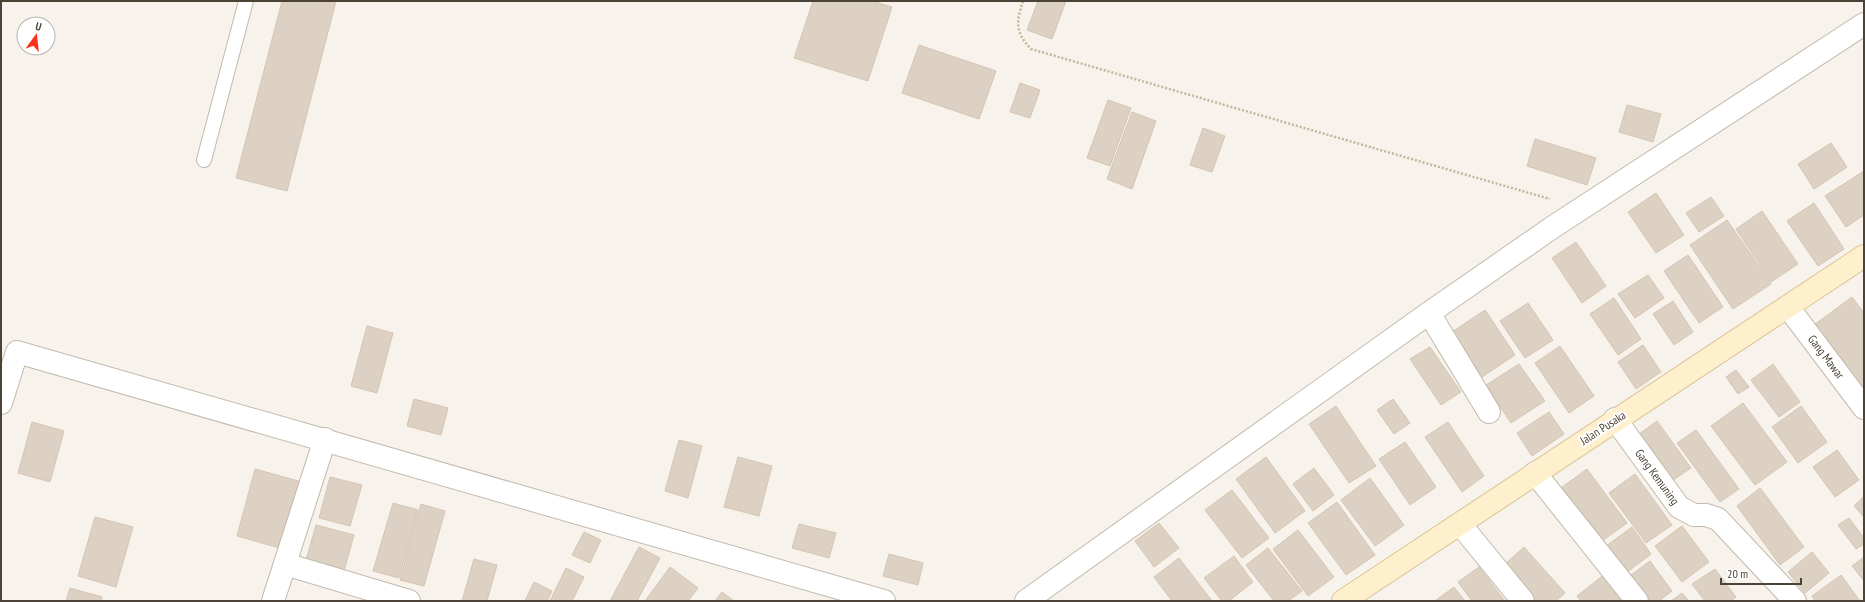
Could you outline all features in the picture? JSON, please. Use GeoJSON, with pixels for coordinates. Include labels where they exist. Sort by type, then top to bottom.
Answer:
{"type":"FeatureCollection","features":[{"type":"Feature","properties":{"kind":"main road","name":"Jalan Pusaka"},"geometry":{"type":"LineString","coordinates":[[1348,600],[1535,473],[1864,256]]}},
{"type":"Feature","properties":{"kind":"street"},"geometry":{"type":"LineString","coordinates":[[1026,601],[1429,313],[1582,209],[1864,24]]}},
{"type":"Feature","properties":{"kind":"street","name":"Gang Mawar"},"geometry":{"type":"LineString","coordinates":[[1788,307],[1864,408]]}},
{"type":"Feature","properties":{"kind":"street"},"geometry":{"type":"LineString","coordinates":[[1429,313],[1489,412]]}},
{"type":"Feature","properties":{"kind":"street"},"geometry":{"type":"LineString","coordinates":[[1,403],[17,352],[884,601]]}},
{"type":"Feature","properties":{"kind":"street","name":"Gang Kemuning"},"geometry":{"type":"LineString","coordinates":[[1615,420],[1679,507],[1694,515],[1706,515],[1718,519],[1795,601]]}},
{"type":"Feature","properties":{"kind":"street"},"geometry":{"type":"LineString","coordinates":[[273,601],[325,440]]}},
{"type":"Feature","properties":{"kind":"street"},"geometry":{"type":"LineString","coordinates":[[1535,473],[1637,601]]}},
{"type":"Feature","properties":{"kind":"street"},"geometry":{"type":"LineString","coordinates":[[1460,524],[1523,601]]}},
{"type":"Feature","properties":{"kind":"street"},"geometry":{"type":"LineString","coordinates":[[285,564],[409,601]]}},
{"type":"Feature","properties":{"kind":"lane"},"geometry":{"type":"LineString","coordinates":[[204,160],[246,1]]}},
{"type":"Feature","properties":{"kind":"path"},"geometry":{"type":"LineString","coordinates":[[1023,1],[1019,14],[1020,38],[1031,49],[1582,209]]}},
{"type":"Feature","properties":{"kind":"building"},"geometry":{"type":"Polygon","coordinates":[[[282,1],[336,1],[287,191],[236,178],[282,1]]]}},
{"type":"Feature","properties":{"kind":"building"},"geometry":{"type":"Polygon","coordinates":[[[813,1],[872,1],[892,7],[868,81],[794,58],[813,1]]]}},
{"type":"Feature","properties":{"kind":"building"},"geometry":{"type":"Polygon","coordinates":[[[1038,1],[1066,1],[1052,39],[1027,30],[1038,1]]]}},
{"type":"Feature","properties":{"kind":"building"},"geometry":{"type":"Polygon","coordinates":[[[919,45],[996,71],[979,119],[902,93],[919,45]]]}},
{"type":"Feature","properties":{"kind":"building"},"geometry":{"type":"Polygon","coordinates":[[[1020,83],[1040,90],[1030,118],[1010,112],[1020,83]]]}},
{"type":"Feature","properties":{"kind":"building"},"geometry":{"type":"Polygon","coordinates":[[[1108,100],[1131,108],[1110,166],[1087,158],[1108,100]]]}},
{"type":"Feature","properties":{"kind":"building"},"geometry":{"type":"Polygon","coordinates":[[[1627,105],[1661,114],[1653,142],[1619,132],[1627,105]]]}},
{"type":"Feature","properties":{"kind":"building"},"geometry":{"type":"Polygon","coordinates":[[[1132,112],[1156,121],[1132,189],[1107,179],[1132,112]]]}},
{"type":"Feature","properties":{"kind":"building"},"geometry":{"type":"Polygon","coordinates":[[[1203,128],[1225,136],[1212,172],[1190,165],[1203,128]]]}},
{"type":"Feature","properties":{"kind":"building"},"geometry":{"type":"Polygon","coordinates":[[[1535,139],[1596,158],[1587,185],[1527,166],[1535,139]]]}},
{"type":"Feature","properties":{"kind":"building"},"geometry":{"type":"Polygon","coordinates":[[[1831,143],[1847,167],[1814,189],[1798,164],[1831,143]]]}},
{"type":"Feature","properties":{"kind":"building"},"geometry":{"type":"Polygon","coordinates":[[[1864,171],[1864,215],[1846,227],[1825,196],[1864,171]]]}},
{"type":"Feature","properties":{"kind":"building"},"geometry":{"type":"Polygon","coordinates":[[[1656,193],[1684,235],[1656,253],[1628,212],[1656,193]]]}},
{"type":"Feature","properties":{"kind":"building"},"geometry":{"type":"Polygon","coordinates":[[[1711,197],[1724,216],[1699,232],[1686,213],[1711,197]]]}},
{"type":"Feature","properties":{"kind":"building"},"geometry":{"type":"Polygon","coordinates":[[[1814,203],[1844,249],[1818,266],[1787,221],[1814,203]]]}},
{"type":"Feature","properties":{"kind":"building"},"geometry":{"type":"Polygon","coordinates":[[[1762,211],[1798,264],[1771,282],[1736,229],[1762,211]]]}},
{"type":"Feature","properties":{"kind":"building"},"geometry":{"type":"Polygon","coordinates":[[[1727,220],[1771,284],[1733,309],[1690,245],[1727,220]]]}},
{"type":"Feature","properties":{"kind":"building"},"geometry":{"type":"Polygon","coordinates":[[[1576,242],[1606,286],[1582,303],[1552,258],[1576,242]]]}},
{"type":"Feature","properties":{"kind":"building"},"geometry":{"type":"Polygon","coordinates":[[[1688,255],[1723,307],[1699,323],[1664,271],[1688,255]]]}},
{"type":"Feature","properties":{"kind":"building"},"geometry":{"type":"Polygon","coordinates":[[[1648,275],[1664,298],[1635,318],[1618,294],[1648,275]]]}},
{"type":"Feature","properties":{"kind":"building"},"geometry":{"type":"Polygon","coordinates":[[[1852,297],[1864,313],[1864,393],[1814,325],[1852,297]]]}},
{"type":"Feature","properties":{"kind":"building"},"geometry":{"type":"Polygon","coordinates":[[[1614,298],[1641,339],[1618,355],[1590,314],[1614,298]]]}},
{"type":"Feature","properties":{"kind":"building"},"geometry":{"type":"Polygon","coordinates":[[[1673,301],[1693,332],[1674,345],[1653,314],[1673,301]]]}},
{"type":"Feature","properties":{"kind":"building"},"geometry":{"type":"Polygon","coordinates":[[[1528,303],[1553,340],[1525,358],[1500,321],[1528,303]]]}},
{"type":"Feature","properties":{"kind":"building"},"geometry":{"type":"Polygon","coordinates":[[[1485,310],[1515,355],[1482,377],[1452,332],[1485,310]]]}},
{"type":"Feature","properties":{"kind":"building"},"geometry":{"type":"Polygon","coordinates":[[[367,326],[393,333],[377,393],[351,386],[367,326]]]}},
{"type":"Feature","properties":{"kind":"building"},"geometry":{"type":"Polygon","coordinates":[[[1643,345],[1661,372],[1636,389],[1618,362],[1643,345]]]}},
{"type":"Feature","properties":{"kind":"building"},"geometry":{"type":"Polygon","coordinates":[[[1560,346],[1594,396],[1569,413],[1535,363],[1560,346]]]}},
{"type":"Feature","properties":{"kind":"building"},"geometry":{"type":"Polygon","coordinates":[[[1430,347],[1461,392],[1441,405],[1410,359],[1430,347]]]}},
{"type":"Feature","properties":{"kind":"building"},"geometry":{"type":"Polygon","coordinates":[[[1519,364],[1545,401],[1511,423],[1486,385],[1519,364]]]}},
{"type":"Feature","properties":{"kind":"building"},"geometry":{"type":"Polygon","coordinates":[[[1773,364],[1800,402],[1779,417],[1751,380],[1773,364]]]}},
{"type":"Feature","properties":{"kind":"building"},"geometry":{"type":"Polygon","coordinates":[[[1736,370],[1749,387],[1738,394],[1726,377],[1736,370]]]}},
{"type":"Feature","properties":{"kind":"building"},"geometry":{"type":"Polygon","coordinates":[[[414,399],[448,408],[441,435],[407,426],[414,399]]]}},
{"type":"Feature","properties":{"kind":"building"},"geometry":{"type":"Polygon","coordinates":[[[1393,399],[1410,423],[1394,434],[1377,410],[1393,399]]]}},
{"type":"Feature","properties":{"kind":"building"},"geometry":{"type":"Polygon","coordinates":[[[1743,403],[1787,462],[1755,485],[1711,426],[1743,403]]]}},
{"type":"Feature","properties":{"kind":"building"},"geometry":{"type":"Polygon","coordinates":[[[1336,406],[1376,466],[1349,483],[1309,424],[1336,406]]]}},
{"type":"Feature","properties":{"kind":"building"},"geometry":{"type":"Polygon","coordinates":[[[1801,406],[1827,442],[1798,463],[1772,427],[1801,406]]]}},
{"type":"Feature","properties":{"kind":"building"},"geometry":{"type":"Polygon","coordinates":[[[1549,412],[1564,434],[1532,456],[1517,433],[1549,412]]]}},
{"type":"Feature","properties":{"kind":"building"},"geometry":{"type":"Polygon","coordinates":[[[1657,421],[1691,468],[1673,480],[1639,434],[1657,421]]]}},
{"type":"Feature","properties":{"kind":"building"},"geometry":{"type":"Polygon","coordinates":[[[32,422],[64,431],[50,482],[18,473],[32,422]]]}},
{"type":"Feature","properties":{"kind":"building"},"geometry":{"type":"Polygon","coordinates":[[[1448,422],[1484,476],[1462,492],[1425,437],[1448,422]]]}},
{"type":"Feature","properties":{"kind":"building"},"geometry":{"type":"Polygon","coordinates":[[[1696,430],[1739,489],[1720,502],[1677,443],[1696,430]]]}},
{"type":"Feature","properties":{"kind":"building"},"geometry":{"type":"Polygon","coordinates":[[[679,440],[702,446],[688,498],[665,491],[679,440]]]}},
{"type":"Feature","properties":{"kind":"building"},"geometry":{"type":"Polygon","coordinates":[[[1405,442],[1436,487],[1410,505],[1379,459],[1405,442]]]}},
{"type":"Feature","properties":{"kind":"building"},"geometry":{"type":"Polygon","coordinates":[[[1837,450],[1859,480],[1835,497],[1813,467],[1837,450]]]}},
{"type":"Feature","properties":{"kind":"building"},"geometry":{"type":"Polygon","coordinates":[[[738,457],[772,466],[759,516],[724,507],[738,457]]]}},
{"type":"Feature","properties":{"kind":"building"},"geometry":{"type":"Polygon","coordinates":[[[1266,457],[1305,511],[1275,533],[1236,479],[1266,457]]]}},
{"type":"Feature","properties":{"kind":"building"},"geometry":{"type":"Polygon","coordinates":[[[1314,468],[1334,495],[1313,511],[1293,484],[1314,468]]]}},
{"type":"Feature","properties":{"kind":"building"},"geometry":{"type":"Polygon","coordinates":[[[255,469],[302,482],[283,549],[237,536],[255,469]]]}},
{"type":"Feature","properties":{"kind":"building"},"geometry":{"type":"Polygon","coordinates":[[[1587,469],[1627,523],[1598,544],[1558,490],[1587,469]]]}},
{"type":"Feature","properties":{"kind":"building"},"geometry":{"type":"Polygon","coordinates":[[[1635,474],[1672,525],[1646,543],[1609,493],[1635,474]]]}},
{"type":"Feature","properties":{"kind":"building"},"geometry":{"type":"Polygon","coordinates":[[[330,477],[362,485],[350,526],[319,518],[330,477]]]}},
{"type":"Feature","properties":{"kind":"building"},"geometry":{"type":"Polygon","coordinates":[[[1370,478],[1404,525],[1375,546],[1341,500],[1370,478]]]}},
{"type":"Feature","properties":{"kind":"building"},"geometry":{"type":"Polygon","coordinates":[[[1760,488],[1804,547],[1780,565],[1737,506],[1760,488]]]}},
{"type":"Feature","properties":{"kind":"building"},"geometry":{"type":"Polygon","coordinates":[[[1232,490],[1269,538],[1242,558],[1205,510],[1232,490]]]}},
{"type":"Feature","properties":{"kind":"building"},"geometry":{"type":"Polygon","coordinates":[[[1864,496],[1864,517],[1854,506],[1864,496]]]}},
{"type":"Feature","properties":{"kind":"building"},"geometry":{"type":"Polygon","coordinates":[[[1337,502],[1375,555],[1346,575],[1308,523],[1337,502]]]}},
{"type":"Feature","properties":{"kind":"building"},"geometry":{"type":"Polygon","coordinates":[[[393,503],[418,510],[399,578],[373,571],[393,503]]]}},
{"type":"Feature","properties":{"kind":"building"},"geometry":{"type":"Polygon","coordinates":[[[421,504],[445,511],[424,586],[400,580],[421,504]]]}},
{"type":"Feature","properties":{"kind":"building"},"geometry":{"type":"Polygon","coordinates":[[[95,517],[133,527],[116,587],[78,576],[95,517]]]}},
{"type":"Feature","properties":{"kind":"building"},"geometry":{"type":"Polygon","coordinates":[[[1849,518],[1864,538],[1864,544],[1856,549],[1838,525],[1849,518]]]}},
{"type":"Feature","properties":{"kind":"building"},"geometry":{"type":"Polygon","coordinates":[[[1159,523],[1179,548],[1154,567],[1135,541],[1159,523]]]}},
{"type":"Feature","properties":{"kind":"building"},"geometry":{"type":"Polygon","coordinates":[[[799,524],[836,533],[829,558],[792,548],[799,524]]]}},
{"type":"Feature","properties":{"kind":"building"},"geometry":{"type":"Polygon","coordinates":[[[316,525],[354,535],[342,578],[304,567],[316,525]]]}},
{"type":"Feature","properties":{"kind":"building"},"geometry":{"type":"Polygon","coordinates":[[[1682,526],[1709,562],[1682,582],[1655,546],[1682,526]]]}},
{"type":"Feature","properties":{"kind":"building"},"geometry":{"type":"Polygon","coordinates":[[[1632,527],[1651,554],[1626,573],[1606,546],[1632,527]]]}},
{"type":"Feature","properties":{"kind":"building"},"geometry":{"type":"Polygon","coordinates":[[[1298,530],[1334,577],[1308,596],[1273,549],[1298,530]]]}},
{"type":"Feature","properties":{"kind":"building"},"geometry":{"type":"Polygon","coordinates":[[[584,532],[601,540],[590,563],[572,555],[584,532]]]}},
{"type":"Feature","properties":{"kind":"building"},"geometry":{"type":"Polygon","coordinates":[[[639,547],[660,558],[637,601],[610,601],[639,547]]]}},
{"type":"Feature","properties":{"kind":"building"},"geometry":{"type":"Polygon","coordinates":[[[1524,547],[1565,593],[1556,601],[1536,601],[1504,565],[1524,547]]]}},
{"type":"Feature","properties":{"kind":"building"},"geometry":{"type":"Polygon","coordinates":[[[1268,548],[1302,591],[1288,601],[1274,601],[1246,565],[1268,548]]]}},
{"type":"Feature","properties":{"kind":"building"},"geometry":{"type":"Polygon","coordinates":[[[1812,552],[1829,573],[1805,593],[1788,572],[1812,552]]]}},
{"type":"Feature","properties":{"kind":"building"},"geometry":{"type":"Polygon","coordinates":[[[889,554],[923,563],[918,585],[883,576],[889,554]]]}},
{"type":"Feature","properties":{"kind":"building"},"geometry":{"type":"Polygon","coordinates":[[[1234,556],[1253,582],[1229,601],[1222,601],[1204,578],[1234,556]]]}},
{"type":"Feature","properties":{"kind":"building"},"geometry":{"type":"Polygon","coordinates":[[[1864,557],[1864,581],[1852,566],[1864,557]]]}},
{"type":"Feature","properties":{"kind":"building"},"geometry":{"type":"Polygon","coordinates":[[[1179,558],[1212,601],[1172,601],[1154,577],[1179,558]]]}},
{"type":"Feature","properties":{"kind":"building"},"geometry":{"type":"Polygon","coordinates":[[[474,559],[497,565],[487,601],[462,601],[474,559]]]}},
{"type":"Feature","properties":{"kind":"building"},"geometry":{"type":"Polygon","coordinates":[[[1650,561],[1672,591],[1659,601],[1650,601],[1631,575],[1650,561]]]}},
{"type":"Feature","properties":{"kind":"building"},"geometry":{"type":"Polygon","coordinates":[[[670,567],[698,588],[688,601],[645,601],[670,567]]]}},
{"type":"Feature","properties":{"kind":"building"},"geometry":{"type":"Polygon","coordinates":[[[1479,567],[1505,601],[1472,601],[1458,582],[1479,567]]]}},
{"type":"Feature","properties":{"kind":"building"},"geometry":{"type":"Polygon","coordinates":[[[566,568],[584,577],[572,601],[550,601],[566,568]]]}},
{"type":"Feature","properties":{"kind":"building"},"geometry":{"type":"Polygon","coordinates":[[[1715,569],[1736,597],[1731,601],[1705,601],[1692,584],[1715,569]]]}},
{"type":"Feature","properties":{"kind":"building"},"geometry":{"type":"Polygon","coordinates":[[[1605,574],[1626,601],[1581,601],[1577,596],[1605,574]]]}},
{"type":"Feature","properties":{"kind":"building"},"geometry":{"type":"Polygon","coordinates":[[[1841,575],[1860,601],[1815,601],[1812,596],[1841,575]]]}},
{"type":"Feature","properties":{"kind":"building"},"geometry":{"type":"Polygon","coordinates":[[[534,582],[552,591],[547,601],[525,601],[534,582]]]}},
{"type":"Feature","properties":{"kind":"building"},"geometry":{"type":"Polygon","coordinates":[[[1454,587],[1465,601],[1435,601],[1454,587]]]}},
{"type":"Feature","properties":{"kind":"building"},"geometry":{"type":"Polygon","coordinates":[[[70,588],[102,597],[101,601],[66,601],[70,588]]]}},
{"type":"Feature","properties":{"kind":"building"},"geometry":{"type":"Polygon","coordinates":[[[722,592],[734,601],[715,601],[722,592]]]}},
{"type":"Feature","properties":{"kind":"building"},"geometry":{"type":"Polygon","coordinates":[[[1682,593],[1689,601],[1671,601],[1682,593]]]}}]}
